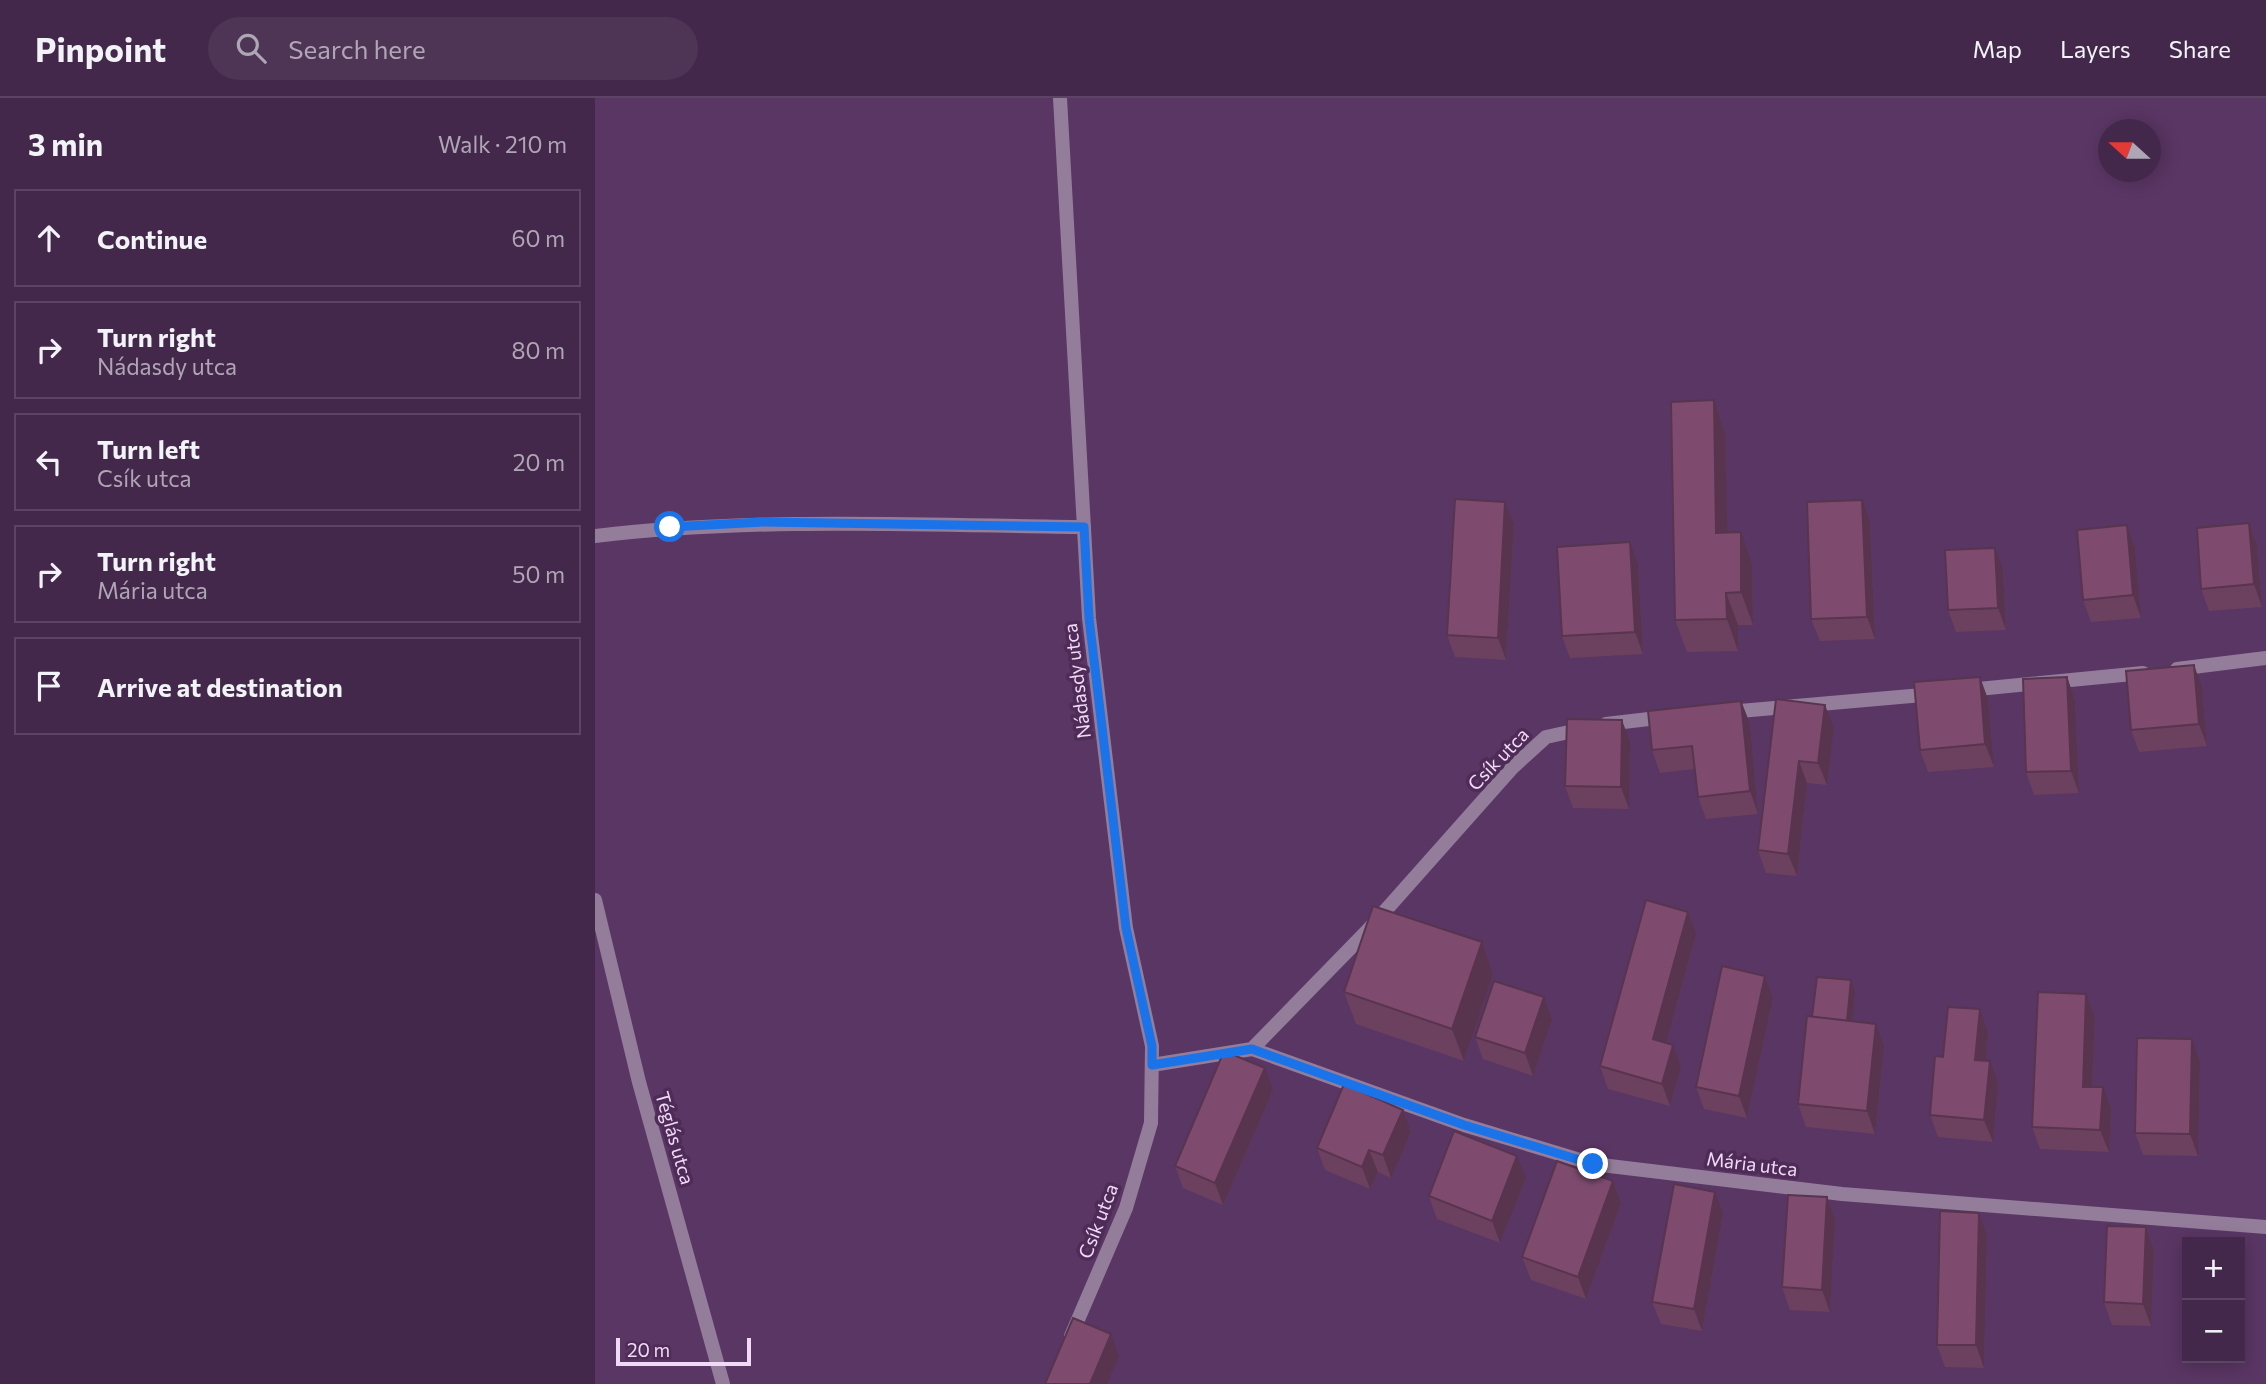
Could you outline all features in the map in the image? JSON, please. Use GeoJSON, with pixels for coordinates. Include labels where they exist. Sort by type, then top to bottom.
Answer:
{"type":"FeatureCollection","features":[{"type":"Feature","properties":{"kind":"street","name":"Nádasdy utca"},"geometry":{"type":"LineString","coordinates":[[1061,98],[1089,618],[1126,928],[1152,1046]]}},
{"type":"Feature","properties":{"kind":"street"},"geometry":{"type":"LineString","coordinates":[[595,536],[763,522],[1084,527]]}},
{"type":"Feature","properties":{"kind":"street"},"geometry":{"type":"LineString","coordinates":[[1712,713],[1950,692],[2266,657]]}},
{"type":"Feature","properties":{"kind":"street","name":"Csík utca"},"geometry":{"type":"LineString","coordinates":[[1252,1049],[1369,929],[1512,768],[1546,737],[1617,721],[1685,715]]}},
{"type":"Feature","properties":{"kind":"street","name":"Téglás utca"},"geometry":{"type":"LineString","coordinates":[[595,900],[643,1095],[723,1384]]}},
{"type":"Feature","properties":{"kind":"street","name":"Csík utca"},"geometry":{"type":"LineString","coordinates":[[1066,1350],[1126,1208],[1151,1123],[1152,1046]]}},
{"type":"Feature","properties":{"kind":"street"},"geometry":{"type":"LineString","coordinates":[[1152,1065],[1252,1049]]}},
{"type":"Feature","properties":{"kind":"street","name":"Mária utca"},"geometry":{"type":"LineString","coordinates":[[1252,1049],[1464,1125],[1593,1164],[1842,1194],[2266,1227]]}},
{"type":"Feature","properties":{"kind":"building"},"geometry":{"type":"Polygon","coordinates":[[[1714,400],[1716,533],[1741,532],[1741,592],[1726,593],[1727,619],[1675,620],[1671,402],[1714,400]]]}},
{"type":"Feature","properties":{"kind":"building"},"geometry":{"type":"Polygon","coordinates":[[[1455,499],[1505,502],[1498,638],[1447,635],[1455,499]]]}},
{"type":"Feature","properties":{"kind":"building"},"geometry":{"type":"Polygon","coordinates":[[[1862,500],[1867,617],[1811,619],[1807,502],[1862,500]]]}},
{"type":"Feature","properties":{"kind":"building"},"geometry":{"type":"Polygon","coordinates":[[[2249,523],[2254,584],[2201,589],[2197,528],[2249,523]]]}},
{"type":"Feature","properties":{"kind":"building"},"geometry":{"type":"Polygon","coordinates":[[[2127,525],[2133,595],[2083,600],[2077,530],[2127,525]]]}},
{"type":"Feature","properties":{"kind":"building"},"geometry":{"type":"Polygon","coordinates":[[[1630,542],[1635,632],[1562,636],[1557,547],[1630,542]]]}},
{"type":"Feature","properties":{"kind":"building"},"geometry":{"type":"Polygon","coordinates":[[[1995,548],[1998,608],[1948,610],[1945,550],[1995,548]]]}},
{"type":"Feature","properties":{"kind":"building"},"geometry":{"type":"Polygon","coordinates":[[[2194,665],[2199,724],[2131,730],[2126,671],[2194,665]]]}},
{"type":"Feature","properties":{"kind":"building"},"geometry":{"type":"Polygon","coordinates":[[[1980,677],[1985,744],[1920,750],[1914,682],[1980,677]]]}},
{"type":"Feature","properties":{"kind":"building"},"geometry":{"type":"Polygon","coordinates":[[[2067,677],[2071,771],[2026,772],[2023,679],[2067,677]]]}},
{"type":"Feature","properties":{"kind":"building"},"geometry":{"type":"Polygon","coordinates":[[[1776,699],[1825,705],[1818,763],[1799,761],[1788,854],[1758,850],[1776,699]]]}},
{"type":"Feature","properties":{"kind":"building"},"geometry":{"type":"Polygon","coordinates":[[[1741,701],[1750,791],[1698,797],[1692,746],[1652,750],[1648,711],[1741,701]]]}},
{"type":"Feature","properties":{"kind":"building"},"geometry":{"type":"Polygon","coordinates":[[[1567,719],[1622,720],[1621,787],[1565,786],[1567,719]]]}},
{"type":"Feature","properties":{"kind":"building"},"geometry":{"type":"Polygon","coordinates":[[[1646,900],[1688,912],[1653,1039],[1673,1045],[1662,1084],[1600,1066],[1646,900]]]}},
{"type":"Feature","properties":{"kind":"building"},"geometry":{"type":"Polygon","coordinates":[[[1373,906],[1482,942],[1452,1029],[1344,992],[1373,906]]]}},
{"type":"Feature","properties":{"kind":"building"},"geometry":{"type":"Polygon","coordinates":[[[1722,966],[1765,976],[1739,1096],[1696,1087],[1722,966]]]}},
{"type":"Feature","properties":{"kind":"building"},"geometry":{"type":"Polygon","coordinates":[[[1817,977],[1851,980],[1847,1021],[1812,1017],[1817,977]]]}},
{"type":"Feature","properties":{"kind":"building"},"geometry":{"type":"Polygon","coordinates":[[[1494,981],[1544,997],[1525,1053],[1475,1037],[1494,981]]]}},
{"type":"Feature","properties":{"kind":"building"},"geometry":{"type":"Polygon","coordinates":[[[2038,992],[2086,994],[2083,1087],[2103,1087],[2100,1130],[2032,1127],[2038,992]]]}},
{"type":"Feature","properties":{"kind":"building"},"geometry":{"type":"Polygon","coordinates":[[[1948,1007],[1980,1009],[1975,1060],[1990,1061],[1984,1120],[1930,1115],[1935,1056],[1943,1057],[1948,1007]]]}},
{"type":"Feature","properties":{"kind":"building"},"geometry":{"type":"Polygon","coordinates":[[[1807,1016],[1876,1024],[1867,1111],[1798,1104],[1807,1016]]]}},
{"type":"Feature","properties":{"kind":"building"},"geometry":{"type":"Polygon","coordinates":[[[2137,1038],[2192,1039],[2190,1134],[2135,1133],[2137,1038]]]}},
{"type":"Feature","properties":{"kind":"building"},"geometry":{"type":"Polygon","coordinates":[[[1224,1051],[1265,1068],[1215,1183],[1175,1166],[1224,1051]]]}},
{"type":"Feature","properties":{"kind":"building"},"geometry":{"type":"Polygon","coordinates":[[[1344,1084],[1403,1110],[1383,1155],[1369,1150],[1362,1167],[1317,1148],[1344,1084]]]}},
{"type":"Feature","properties":{"kind":"building"},"geometry":{"type":"Polygon","coordinates":[[[1454,1131],[1517,1156],[1492,1221],[1429,1196],[1454,1131]]]}},
{"type":"Feature","properties":{"kind":"building"},"geometry":{"type":"Polygon","coordinates":[[[1557,1161],[1613,1181],[1578,1277],[1522,1257],[1557,1161]]]}},
{"type":"Feature","properties":{"kind":"building"},"geometry":{"type":"Polygon","coordinates":[[[1674,1184],[1715,1192],[1694,1309],[1652,1302],[1674,1184]]]}},
{"type":"Feature","properties":{"kind":"building"},"geometry":{"type":"Polygon","coordinates":[[[1788,1195],[1827,1197],[1822,1290],[1782,1287],[1788,1195]]]}},
{"type":"Feature","properties":{"kind":"building"},"geometry":{"type":"Polygon","coordinates":[[[1940,1211],[1979,1213],[1976,1345],[1937,1345],[1940,1211]]]}},
{"type":"Feature","properties":{"kind":"building"},"geometry":{"type":"Polygon","coordinates":[[[2107,1226],[2146,1227],[2143,1304],[2104,1302],[2107,1226]]]}},
{"type":"Feature","properties":{"kind":"building"},"geometry":{"type":"Polygon","coordinates":[[[1073,1318],[1111,1334],[1090,1384],[1045,1384],[1073,1318]]]}},
{"type":"Feature","properties":{"kind":"route"},"geometry":{"type":"LineString","coordinates":[[670,527],[763,522],[1084,527],[1089,618],[1126,928],[1152,1046],[1152,1065],[1252,1049],[1464,1125],[1593,1164]]}}]}
